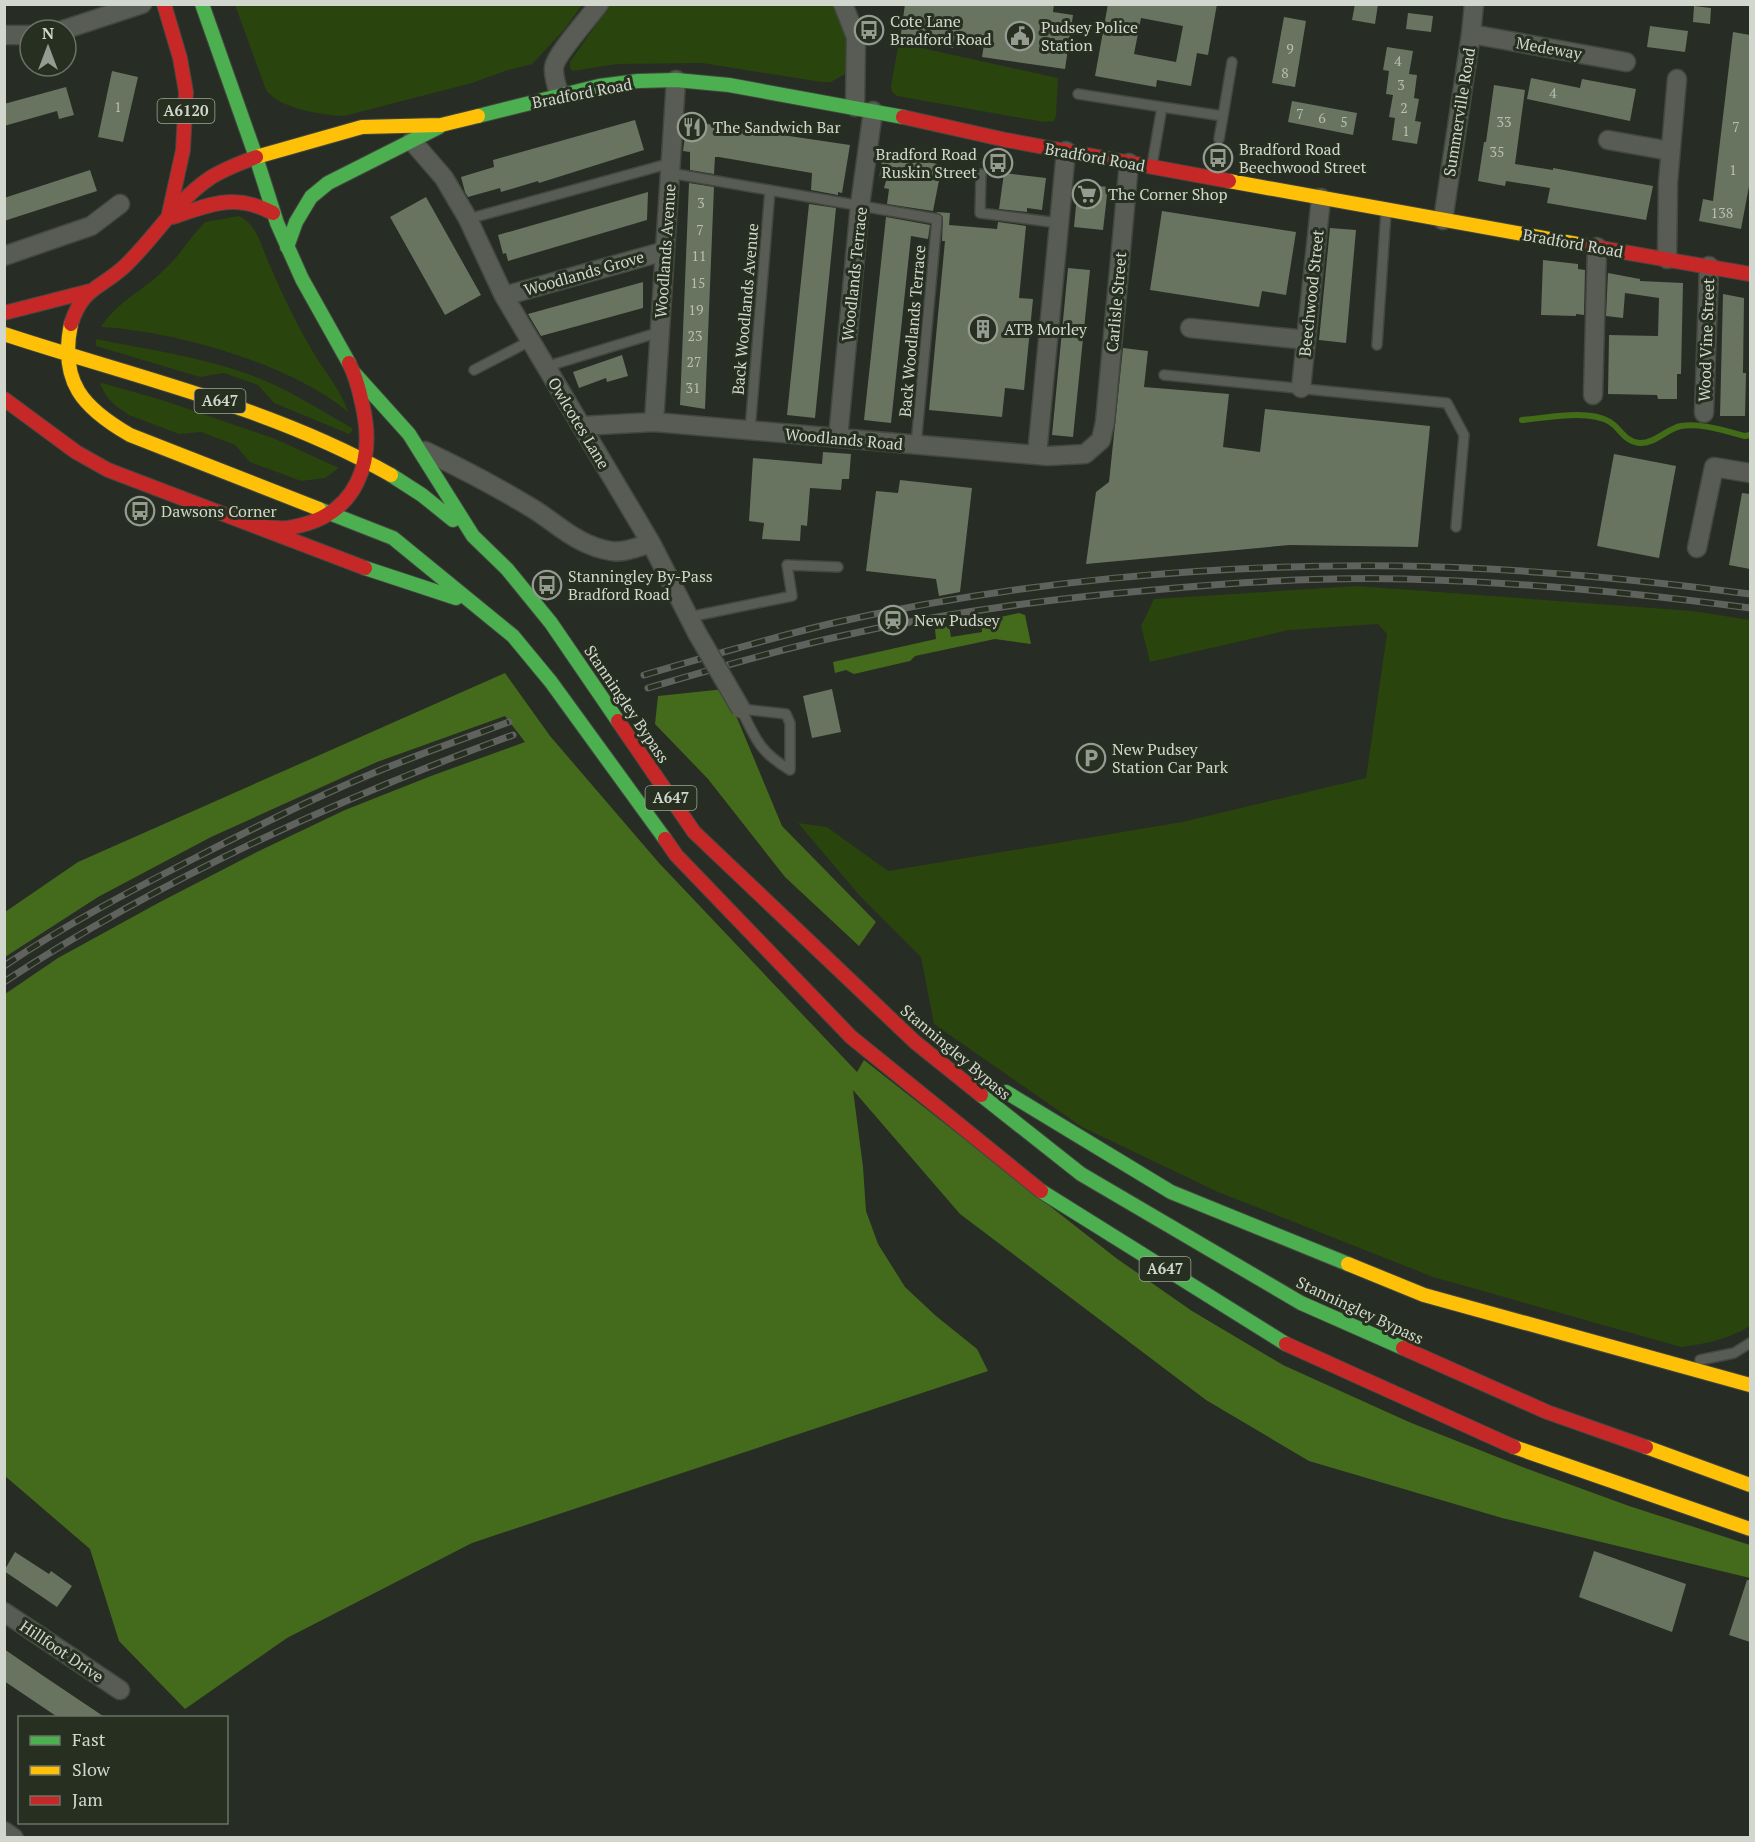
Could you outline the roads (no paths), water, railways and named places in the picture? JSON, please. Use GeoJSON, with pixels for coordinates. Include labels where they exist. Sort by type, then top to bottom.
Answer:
{"type":"FeatureCollection","features":[{"type":"Feature","properties":{"kind":"main road","name":"A6120"},"geometry":{"type":"LineString","coordinates":[[164,4],[180,58],[186,92],[183,150],[168,218]]}},
{"type":"Feature","properties":{"kind":"main road","name":"A6120"},"geometry":{"type":"LineString","coordinates":[[202,4],[256,157]]}},
{"type":"Feature","properties":{"kind":"main road","name":"Bradford Road"},"geometry":{"type":"LineString","coordinates":[[90,291],[126,266],[193,192],[220,171],[256,157],[362,127],[441,125],[599,86],[638,81],[676,80],[729,85],[855,107],[1066,152],[1750,273]]}},
{"type":"Feature","properties":{"kind":"main road","name":"Bradford Road"},"geometry":{"type":"LineString","coordinates":[[287,247],[296,222],[311,197],[328,183],[441,125]]}},
{"type":"Feature","properties":{"kind":"main road"},"geometry":{"type":"LineString","coordinates":[[256,157],[273,213],[287,247],[302,279],[355,374],[367,423],[368,443],[362,474],[352,492],[335,510],[313,522],[291,528],[256,526]]}},
{"type":"Feature","properties":{"kind":"main road"},"geometry":{"type":"LineString","coordinates":[[168,218],[235,200],[248,201],[273,213]]}},
{"type":"Feature","properties":{"kind":"main road"},"geometry":{"type":"LineString","coordinates":[[4,313],[90,291]]}},
{"type":"Feature","properties":{"kind":"main road"},"geometry":{"type":"LineString","coordinates":[[90,291],[79,303],[69,330],[68,356],[71,374],[80,396],[97,414],[130,435],[393,538],[476,605]]}},
{"type":"Feature","properties":{"kind":"main road","name":"A647"},"geometry":{"type":"LineString","coordinates":[[4,334],[258,414],[344,450],[417,491],[473,536]]}},
{"type":"Feature","properties":{"kind":"main road","name":"Stanningley Bypass"},"geometry":{"type":"LineString","coordinates":[[355,374],[409,434],[473,536],[537,604],[694,832],[915,1042],[1081,1174],[1301,1303],[1547,1412],[1750,1485]]}},
{"type":"Feature","properties":{"kind":"main road","name":"A647"},"geometry":{"type":"LineString","coordinates":[[6,400],[76,452],[108,470],[372,571],[476,605],[513,636],[551,682],[676,855],[851,1037],[1050,1198],[1292,1348],[1528,1453],[1750,1529]]}},
{"type":"Feature","properties":{"kind":"main road"},"geometry":{"type":"LineString","coordinates":[[818,950],[963,1063]]}},
{"type":"Feature","properties":{"kind":"main road"},"geometry":{"type":"LineString","coordinates":[[990,1083],[1170,1192],[1424,1294],[1750,1385]]}},
{"type":"Feature","properties":{"kind":"street"},"geometry":{"type":"LineString","coordinates":[[78,25],[142,4]]}},
{"type":"Feature","properties":{"kind":"street"},"geometry":{"type":"LineString","coordinates":[[560,96],[554,76],[554,66],[559,55],[599,4]]}},
{"type":"Feature","properties":{"kind":"street"},"geometry":{"type":"LineString","coordinates":[[843,4],[856,37],[855,107]]}},
{"type":"Feature","properties":{"kind":"street","name":"Summerville Road"},"geometry":{"type":"LineString","coordinates":[[1443,220],[1474,4]]}},
{"type":"Feature","properties":{"kind":"street","name":"Medeway"},"geometry":{"type":"LineString","coordinates":[[1471,34],[1626,62]]}},
{"type":"Feature","properties":{"kind":"street"},"geometry":{"type":"LineString","coordinates":[[1667,259],[1670,151],[1677,79]]}},
{"type":"Feature","properties":{"kind":"street","name":"Woodlands Avenue"},"geometry":{"type":"LineString","coordinates":[[654,422],[676,80]]}},
{"type":"Feature","properties":{"kind":"street","name":"Woodlands Terrace"},"geometry":{"type":"LineString","coordinates":[[838,438],[860,205],[873,111]]}},
{"type":"Feature","properties":{"kind":"street"},"geometry":{"type":"LineString","coordinates":[[1608,140],[1670,151]]}},
{"type":"Feature","properties":{"kind":"street","name":"Owlcotes Lane"},"geometry":{"type":"LineString","coordinates":[[412,141],[444,178],[468,219],[504,296],[651,543],[693,625],[741,709]]}},
{"type":"Feature","properties":{"kind":"street"},"geometry":{"type":"LineString","coordinates":[[1037,455],[1066,152]]}},
{"type":"Feature","properties":{"kind":"street","name":"Carlisle Street"},"geometry":{"type":"LineString","coordinates":[[1101,440],[1106,410],[1129,163]]}},
{"type":"Feature","properties":{"kind":"street","name":"Beechwood Street"},"geometry":{"type":"LineString","coordinates":[[1301,388],[1321,198]]}},
{"type":"Feature","properties":{"kind":"street"},"geometry":{"type":"LineString","coordinates":[[4,256],[91,226],[120,204]]}},
{"type":"Feature","properties":{"kind":"street"},"geometry":{"type":"LineString","coordinates":[[1593,395],[1597,247]]}},
{"type":"Feature","properties":{"kind":"street","name":"Woodlands Grove"},"geometry":{"type":"LineString","coordinates":[[504,296],[664,251]]}},
{"type":"Feature","properties":{"kind":"street","name":"Wood Vine Street"},"geometry":{"type":"LineString","coordinates":[[1704,413],[1709,266]]}},
{"type":"Feature","properties":{"kind":"street"},"geometry":{"type":"LineString","coordinates":[[1190,328],[1306,340]]}},
{"type":"Feature","properties":{"kind":"street","name":"Woodlands Road"},"geometry":{"type":"LineString","coordinates":[[581,426],[654,422],[1037,455],[1085,454],[1101,440]]}},
{"type":"Feature","properties":{"kind":"street"},"geometry":{"type":"LineString","coordinates":[[417,447],[480,478],[536,511],[574,539],[595,548],[613,551],[633,549],[651,543]]}},
{"type":"Feature","properties":{"kind":"street"},"geometry":{"type":"LineString","coordinates":[[1697,548],[1713,467],[1750,473]]}},
{"type":"Feature","properties":{"kind":"street","name":"Hillfoot Drive"},"geometry":{"type":"LineString","coordinates":[[4,1612],[120,1690]]}},
{"type":"Feature","properties":{"kind":"street"},"geometry":{"type":"LineString","coordinates":[[4,1831],[14,1838]]}},
{"type":"Feature","properties":{"kind":"lane"},"geometry":{"type":"LineString","coordinates":[[1219,139],[1233,62]]}},
{"type":"Feature","properties":{"kind":"lane"},"geometry":{"type":"LineString","coordinates":[[1078,94],[1223,116]]}},
{"type":"Feature","properties":{"kind":"lane"},"geometry":{"type":"LineString","coordinates":[[1151,167],[1162,107]]}},
{"type":"Feature","properties":{"kind":"lane"},"geometry":{"type":"LineString","coordinates":[[468,219],[671,168],[770,190],[860,205]]}},
{"type":"Feature","properties":{"kind":"lane"},"geometry":{"type":"LineString","coordinates":[[981,174],[980,213],[1059,223]]}},
{"type":"Feature","properties":{"kind":"lane","name":"Back Woodlands Avenue"},"geometry":{"type":"LineString","coordinates":[[750,430],[770,190]]}},
{"type":"Feature","properties":{"kind":"lane","name":"Back Woodlands Terrace"},"geometry":{"type":"LineString","coordinates":[[860,205],[937,219],[916,445]]}},
{"type":"Feature","properties":{"kind":"lane"},"geometry":{"type":"LineString","coordinates":[[1377,345],[1386,210]]}},
{"type":"Feature","properties":{"kind":"lane"},"geometry":{"type":"LineString","coordinates":[[545,366],[660,332]]}},
{"type":"Feature","properties":{"kind":"lane"},"geometry":{"type":"LineString","coordinates":[[474,370],[530,341]]}},
{"type":"Feature","properties":{"kind":"lane"},"geometry":{"type":"LineString","coordinates":[[1164,375],[1447,403],[1464,435],[1456,527]]}},
{"type":"Feature","properties":{"kind":"lane"},"geometry":{"type":"LineString","coordinates":[[693,625],[792,596],[787,565],[838,567]]}},
{"type":"Feature","properties":{"kind":"lane"},"geometry":{"type":"LineString","coordinates":[[741,709],[786,714],[790,723],[790,770],[772,759],[757,743],[741,709]]}},
{"type":"Feature","properties":{"kind":"lane"},"geometry":{"type":"LineString","coordinates":[[1661,1362],[1696,1360],[1734,1353],[1750,1342]]}},
{"type":"Feature","properties":{"kind":"waterway"},"geometry":{"type":"LineString","coordinates":[[1522,420],[1567,415],[1601,418],[1614,425],[1626,437],[1639,443],[1645,443],[1676,428],[1689,425],[1750,435]]}},
{"type":"Feature","properties":{"kind":"railway"},"geometry":{"type":"LineString","coordinates":[[644,675],[736,648],[898,609],[1041,586],[1187,572],[1332,566],[1447,567],[1577,575],[1750,594]]}},
{"type":"Feature","properties":{"kind":"railway"},"geometry":{"type":"LineString","coordinates":[[648,688],[786,649],[911,622],[1032,603],[1216,585],[1342,579],[1448,580],[1578,589],[1750,608]]}},
{"type":"Feature","properties":{"kind":"railway"},"geometry":{"type":"LineString","coordinates":[[4,966],[50,936],[98,909],[279,816],[374,773],[509,722]]}},
{"type":"Feature","properties":{"kind":"railway"},"geometry":{"type":"LineString","coordinates":[[4,982],[125,909],[251,844],[381,786],[513,735]]}},
{"type":"Feature","properties":{"kind":"place","name":"Cote Lane Bradford Road"},"geometry":{"type":"Point","coordinates":[869,30]}},
{"type":"Feature","properties":{"kind":"place","name":"Pudsey Police Station"},"geometry":{"type":"Point","coordinates":[1020,36]}},
{"type":"Feature","properties":{"kind":"place","name":"The Sandwich Bar"},"geometry":{"type":"Point","coordinates":[692,127]}},
{"type":"Feature","properties":{"kind":"place","name":"Bradford Road Beechwood Street"},"geometry":{"type":"Point","coordinates":[1218,158]}},
{"type":"Feature","properties":{"kind":"place","name":"Bradford Road Ruskin Street"},"geometry":{"type":"Point","coordinates":[998,163]}},
{"type":"Feature","properties":{"kind":"place","name":"The Corner Shop"},"geometry":{"type":"Point","coordinates":[1087,194]}},
{"type":"Feature","properties":{"kind":"place","name":"ATB Morley"},"geometry":{"type":"Point","coordinates":[983,329]}},
{"type":"Feature","properties":{"kind":"place","name":"Dawsons Corner"},"geometry":{"type":"Point","coordinates":[140,511]}},
{"type":"Feature","properties":{"kind":"place","name":"Stanningley By-Pass Bradford Road"},"geometry":{"type":"Point","coordinates":[547,585]}},
{"type":"Feature","properties":{"kind":"place","name":"New Pudsey"},"geometry":{"type":"Point","coordinates":[893,620]}},
{"type":"Feature","properties":{"kind":"place","name":"New Pudsey Station Car Park"},"geometry":{"type":"Point","coordinates":[1091,758]}}]}
